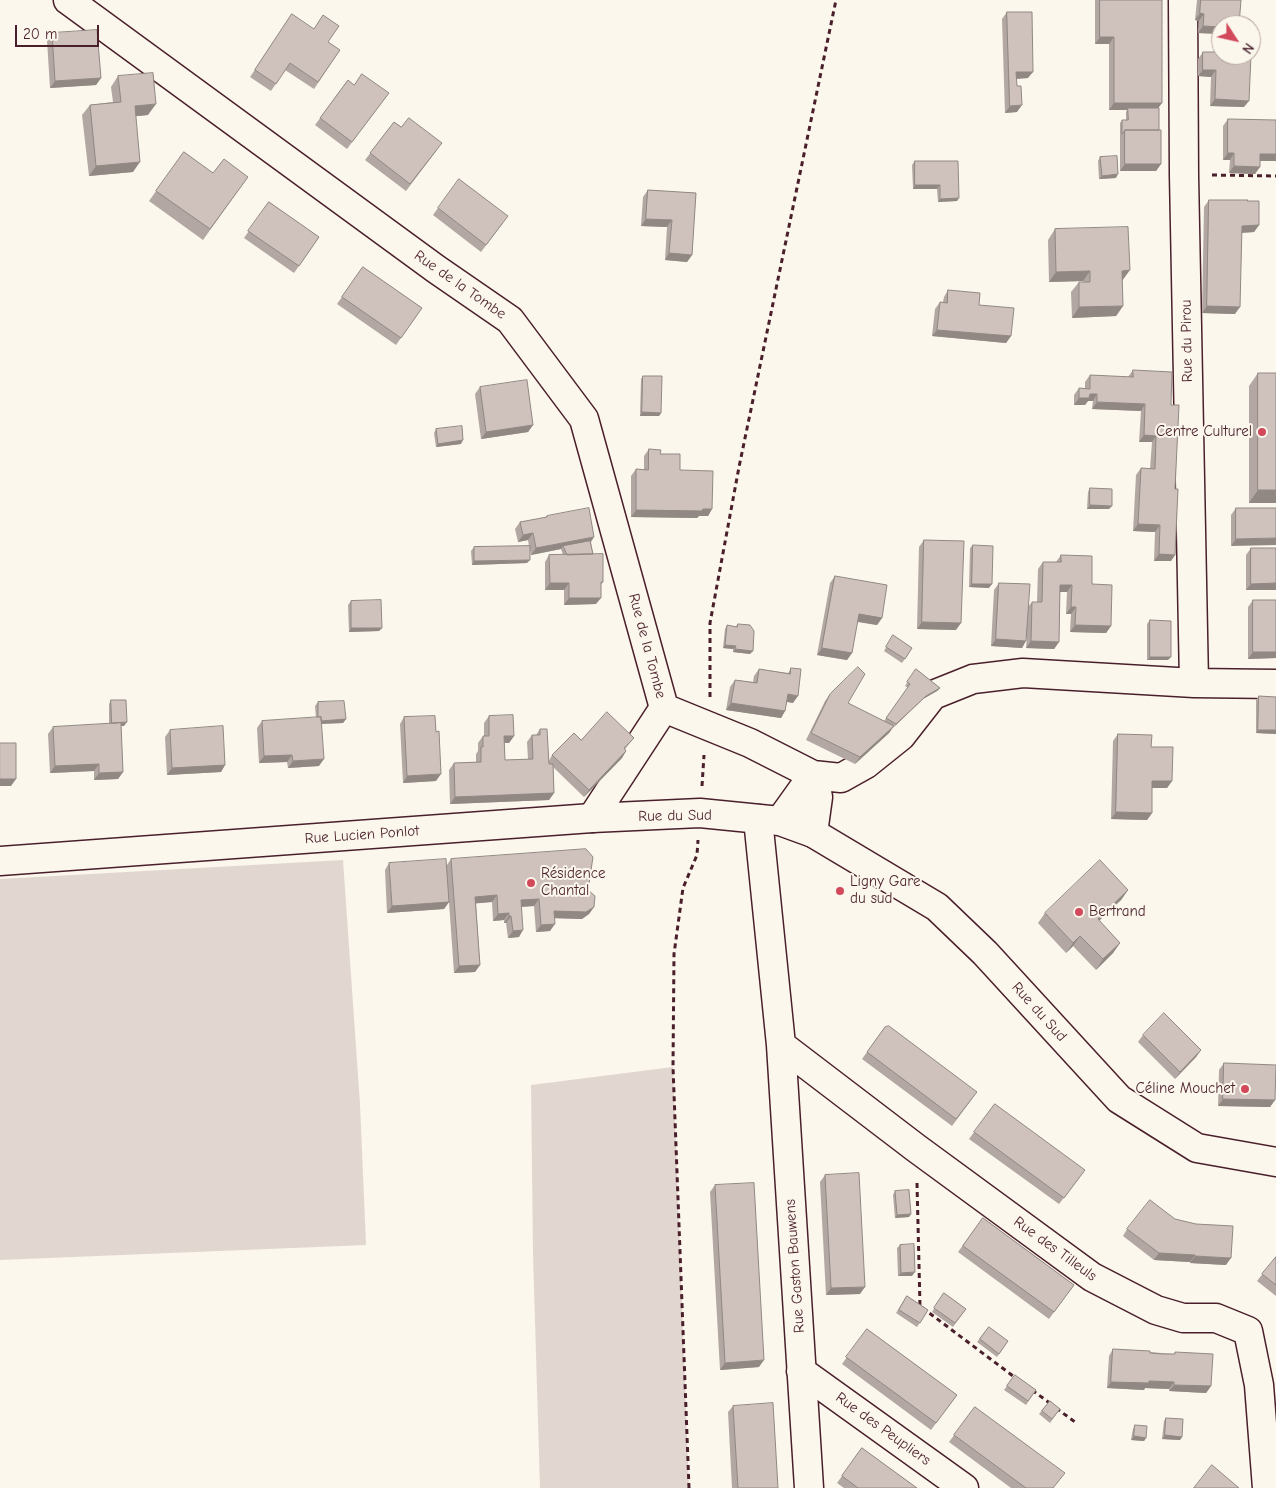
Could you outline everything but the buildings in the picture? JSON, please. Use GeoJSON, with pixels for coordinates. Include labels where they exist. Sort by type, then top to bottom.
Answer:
{"type":"FeatureCollection","features":[{"type":"Feature","properties":{"kind":"street","name":"Rue de la Tombe"},"geometry":{"type":"LineString","coordinates":[[68,0],[436,269],[510,320],[584,419],[664,708]]}},
{"type":"Feature","properties":{"kind":"street","name":"Rue du Pirou"},"geometry":{"type":"LineString","coordinates":[[1183,0],[1184,175],[1194,683]]}},
{"type":"Feature","properties":{"kind":"street"},"geometry":{"type":"LineString","coordinates":[[592,818],[664,708],[750,743],[813,775],[841,778],[866,764],[901,736],[933,695],[973,679],[1023,673],[1194,683],[1276,684]]}},
{"type":"Feature","properties":{"kind":"street"},"geometry":{"type":"LineString","coordinates":[[780,1045],[769,820],[813,775]]}},
{"type":"Feature","properties":{"kind":"street"},"geometry":{"type":"LineString","coordinates":[[813,775],[818,797],[813,833]]}},
{"type":"Feature","properties":{"kind":"street","name":"Rue du Sud"},"geometry":{"type":"LineString","coordinates":[[592,818],[700,813],[769,820],[813,833],[937,907],[985,953],[1119,1099],[1197,1148],[1276,1162]]}},
{"type":"Feature","properties":{"kind":"street","name":"Rue Lucien Ponlot"},"geometry":{"type":"LineString","coordinates":[[0,861],[592,818]]}},
{"type":"Feature","properties":{"kind":"street","name":"Rue des Tilleuls"},"geometry":{"type":"LineString","coordinates":[[780,1045],[1092,1278],[1156,1310],[1184,1318],[1216,1318],[1248,1331],[1259,1385],[1267,1488]]}},
{"type":"Feature","properties":{"kind":"street","name":"Rue Gaston Bauwens"},"geometry":{"type":"LineString","coordinates":[[780,1045],[809,1488]]}},
{"type":"Feature","properties":{"kind":"street","name":"Rue des Peupliers"},"geometry":{"type":"LineString","coordinates":[[801,1370],[964,1488]]}},
{"type":"Feature","properties":{"kind":"path"},"geometry":{"type":"LineString","coordinates":[[689,1488],[674,1077],[674,954],[683,888],[697,855],[710,698],[710,623],[739,467],[836,0]]}},
{"type":"Feature","properties":{"kind":"path"},"geometry":{"type":"LineString","coordinates":[[1184,175],[1276,176]]}},
{"type":"Feature","properties":{"kind":"path"},"geometry":{"type":"LineString","coordinates":[[916,1148],[920,1306],[1021,1382]]}},
{"type":"Feature","properties":{"kind":"path"},"geometry":{"type":"LineString","coordinates":[[1029,1387],[1075,1422]]}},
{"type":"Feature","properties":{"kind":"shaded area"},"geometry":{"type":"Polygon","coordinates":[[[343,860],[360,1104],[366,1245],[0,1260],[0,879],[343,860]]]}},
{"type":"Feature","properties":{"kind":"shaded area"},"geometry":{"type":"Polygon","coordinates":[[[673,1067],[689,1488],[540,1488],[533,1254],[531,1085],[673,1067]]]}},
{"type":"Feature","properties":{"kind":"place","name":"Centre Culturel"},"geometry":{"type":"Point","coordinates":[1262,432]}},
{"type":"Feature","properties":{"kind":"place","name":"Résidence Chantal"},"geometry":{"type":"Point","coordinates":[531,883]}},
{"type":"Feature","properties":{"kind":"place","name":"Ligny Gare du sud"},"geometry":{"type":"Point","coordinates":[840,891]}},
{"type":"Feature","properties":{"kind":"place","name":"Bertrand"},"geometry":{"type":"Point","coordinates":[1079,912]}},
{"type":"Feature","properties":{"kind":"place","name":"Céline Mouchet"},"geometry":{"type":"Point","coordinates":[1245,1089]}}]}
